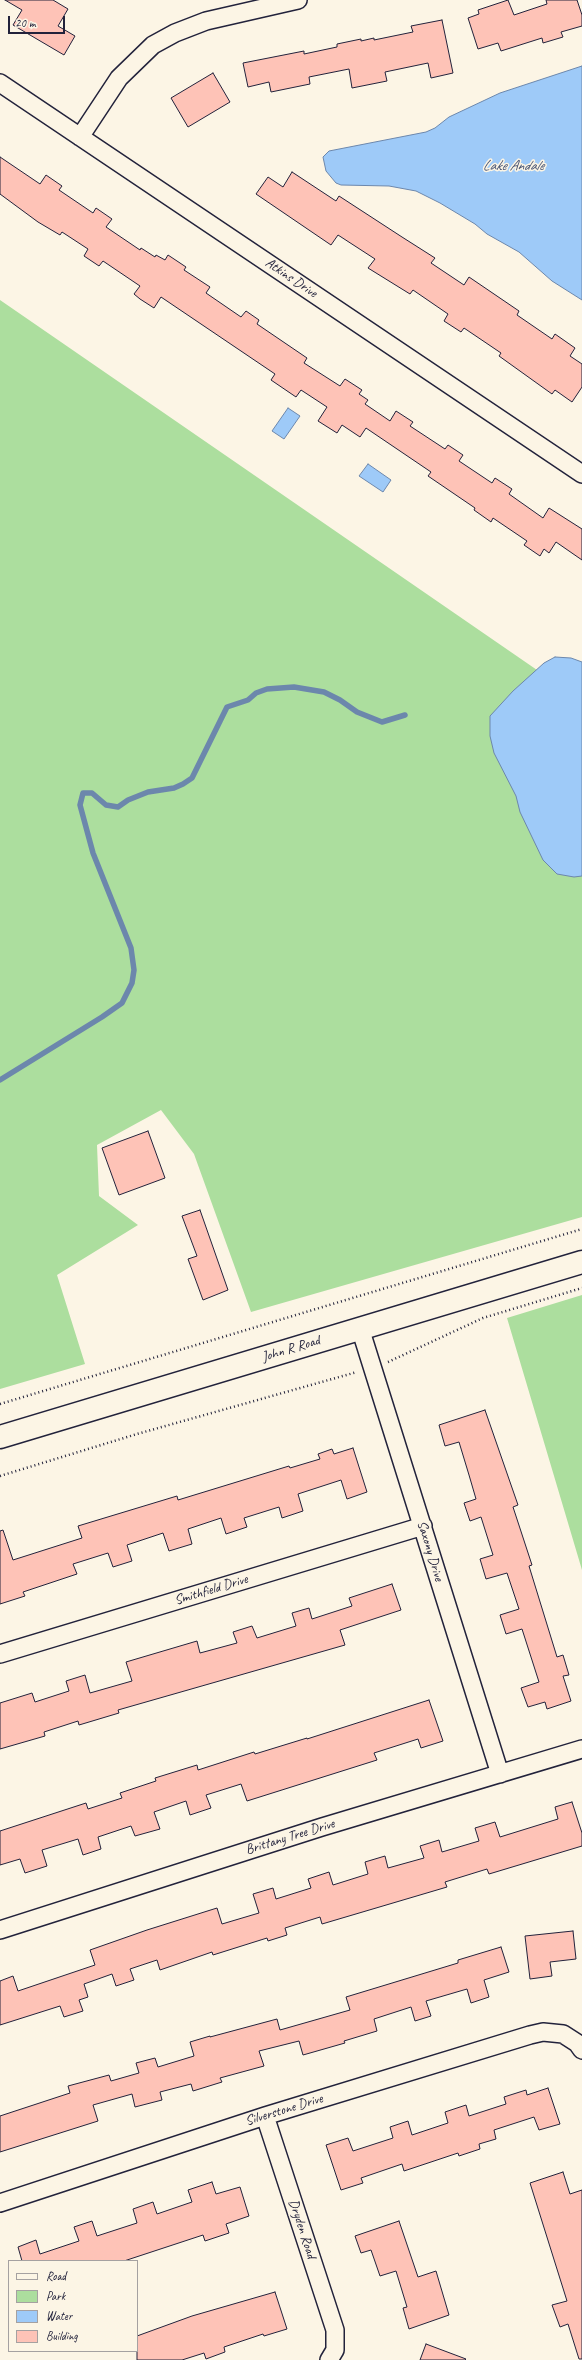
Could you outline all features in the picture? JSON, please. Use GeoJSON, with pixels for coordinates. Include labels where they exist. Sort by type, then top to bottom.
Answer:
{"type":"FeatureCollection","features":[{"type":"Feature","properties":{"kind":"main road","name":"John R Road"},"geometry":{"type":"LineString","coordinates":[[0,1437],[582,1262]]}},
{"type":"Feature","properties":{"kind":"street"},"geometry":{"type":"LineString","coordinates":[[80,137],[119,78],[154,45],[175,33],[206,21],[298,0]]}},
{"type":"Feature","properties":{"kind":"street","name":"Atkins Drive"},"geometry":{"type":"LineString","coordinates":[[0,83],[582,474]]}},
{"type":"Feature","properties":{"kind":"street","name":"Saxony Drive"},"geometry":{"type":"LineString","coordinates":[[360,1328],[500,1774]]}},
{"type":"Feature","properties":{"kind":"street","name":"Smithfield Drive"},"geometry":{"type":"LineString","coordinates":[[0,1654],[423,1526]]}},
{"type":"Feature","properties":{"kind":"street","name":"Brittany Tree Drive"},"geometry":{"type":"LineString","coordinates":[[0,1930],[322,1827],[582,1749]]}},
{"type":"Feature","properties":{"kind":"street","name":"Silverstone Drive"},"geometry":{"type":"LineString","coordinates":[[0,2203],[265,2116],[530,2035],[555,2032],[570,2037],[582,2050]]}},
{"type":"Feature","properties":{"kind":"street","name":"Dryden Road"},"geometry":{"type":"LineString","coordinates":[[265,2116],[335,2330],[335,2350],[329,2360]]}},
{"type":"Feature","properties":{"kind":"path"},"geometry":{"type":"LineString","coordinates":[[0,1404],[582,1229]]}},
{"type":"Feature","properties":{"kind":"path"},"geometry":{"type":"LineString","coordinates":[[391,1361],[483,1318],[582,1288]]}},
{"type":"Feature","properties":{"kind":"path"},"geometry":{"type":"LineString","coordinates":[[0,1476],[137,1434],[358,1372]]}},
{"type":"Feature","properties":{"kind":"green space"},"geometry":{"type":"Polygon","coordinates":[[[0,300],[582,701],[582,1217],[251,1312],[194,1154],[161,1110],[97,1145],[99,1196],[138,1225],[57,1275],[85,1364],[0,1389],[0,300]]]}},
{"type":"Feature","properties":{"kind":"green space"},"geometry":{"type":"Polygon","coordinates":[[[582,1295],[582,1570],[507,1318],[582,1295]]]}},
{"type":"Feature","properties":{"kind":"water","name":"Lake Andale"},"geometry":{"type":"Polygon","coordinates":[[[582,66],[582,300],[552,281],[519,252],[487,234],[475,224],[440,203],[416,191],[389,186],[341,185],[336,183],[326,171],[323,157],[329,151],[426,132],[435,128],[449,117],[500,93],[582,66]]]}},
{"type":"Feature","properties":{"kind":"water"},"geometry":{"type":"Polygon","coordinates":[[[288,408],[300,416],[284,439],[272,431],[288,408]]]}},
{"type":"Feature","properties":{"kind":"water"},"geometry":{"type":"Polygon","coordinates":[[[368,464],[391,480],[383,492],[359,476],[368,464]]]}},
{"type":"Feature","properties":{"kind":"water"},"geometry":{"type":"Polygon","coordinates":[[[555,657],[571,658],[582,662],[582,876],[574,877],[557,874],[543,860],[520,812],[516,796],[494,753],[490,736],[490,716],[513,691],[544,663],[555,657]]]}},
{"type":"Feature","properties":{"kind":"building"},"geometry":{"type":"Polygon","coordinates":[[[5,0],[53,0],[68,9],[58,26],[75,36],[64,55],[13,25],[22,10],[5,0]]]}},
{"type":"Feature","properties":{"kind":"building"},"geometry":{"type":"Polygon","coordinates":[[[508,0],[514,15],[547,4],[546,0],[577,0],[582,15],[582,26],[561,32],[563,37],[543,43],[542,38],[501,51],[498,43],[478,49],[468,18],[479,14],[478,10],[508,0]]]}},
{"type":"Feature","properties":{"kind":"building"},"geometry":{"type":"Polygon","coordinates":[[[442,20],[453,73],[431,78],[428,63],[385,72],[387,81],[352,88],[349,69],[309,77],[310,84],[271,92],[269,82],[248,87],[243,63],[304,51],[304,54],[337,47],[337,44],[361,39],[361,41],[374,38],[374,40],[413,32],[411,26],[442,20]]]}},
{"type":"Feature","properties":{"kind":"building"},"geometry":{"type":"Polygon","coordinates":[[[213,73],[230,102],[188,127],[171,98],[213,73]]]}},
{"type":"Feature","properties":{"kind":"building"},"geometry":{"type":"Polygon","coordinates":[[[0,157],[40,184],[46,175],[62,186],[59,190],[93,213],[96,208],[112,219],[106,227],[140,250],[141,248],[155,257],[156,255],[165,260],[168,255],[186,267],[184,270],[210,287],[206,293],[241,317],[246,311],[259,320],[257,324],[307,358],[304,363],[340,386],[345,379],[362,390],[359,394],[368,400],[365,404],[390,421],[396,411],[413,422],[410,426],[445,449],[448,445],[463,455],[459,461],[492,483],[495,478],[512,489],[509,494],[543,518],[549,508],[582,529],[582,560],[556,542],[549,553],[544,549],[540,556],[524,545],[527,541],[493,518],[491,522],[474,510],[475,508],[428,476],[431,472],[366,428],[360,437],[342,425],[337,433],[318,421],[327,407],[301,390],[296,397],[271,380],[275,374],[161,297],[154,308],[140,299],[134,294],[140,286],[103,261],[99,266],[84,256],[88,249],[62,232],[60,235],[38,222],[0,194],[0,157]]]}},
{"type":"Feature","properties":{"kind":"building"},"geometry":{"type":"Polygon","coordinates":[[[292,172],[336,201],[339,196],[435,258],[431,263],[464,285],[469,277],[519,311],[517,315],[552,339],[555,334],[575,348],[570,356],[582,364],[582,387],[572,402],[555,390],[552,394],[499,356],[501,353],[464,328],[461,332],[444,321],[448,314],[413,290],[410,294],[368,268],[375,259],[338,235],[331,245],[256,194],[268,177],[283,187],[292,172]]]}},
{"type":"Feature","properties":{"kind":"building"},"geometry":{"type":"Polygon","coordinates":[[[148,1131],[165,1178],[119,1195],[102,1148],[148,1131]]]}},
{"type":"Feature","properties":{"kind":"building"},"geometry":{"type":"Polygon","coordinates":[[[200,1210],[228,1290],[203,1300],[188,1259],[197,1256],[182,1216],[200,1210]]]}},
{"type":"Feature","properties":{"kind":"building"},"geometry":{"type":"Polygon","coordinates":[[[485,1410],[518,1505],[513,1507],[532,1565],[529,1566],[557,1657],[563,1655],[569,1675],[563,1676],[571,1701],[547,1709],[545,1702],[528,1707],[521,1688],[539,1682],[522,1629],[506,1634],[500,1615],[519,1609],[507,1573],[486,1579],[480,1559],[493,1555],[481,1517],[470,1521],[464,1503],[476,1499],[459,1442],[445,1446],[439,1425],[485,1410]]]}},
{"type":"Feature","properties":{"kind":"building"},"geometry":{"type":"Polygon","coordinates":[[[353,1448],[367,1492],[347,1499],[341,1480],[298,1494],[303,1511],[282,1518],[279,1507],[244,1518],[247,1527],[226,1534],[221,1518],[188,1529],[192,1544],[169,1551],[163,1533],[127,1545],[132,1561],[113,1567],[108,1553],[73,1564],[77,1574],[23,1592],[25,1596],[0,1604],[0,1531],[3,1530],[13,1560],[82,1538],[78,1526],[177,1496],[178,1500],[289,1466],[290,1468],[320,1459],[318,1454],[332,1449],[334,1454],[353,1448]]]}},
{"type":"Feature","properties":{"kind":"building"},"geometry":{"type":"Polygon","coordinates":[[[392,1584],[401,1610],[340,1630],[345,1645],[118,1710],[119,1713],[79,1725],[78,1721],[44,1732],[45,1736],[0,1749],[0,1703],[32,1693],[35,1702],[69,1691],[66,1681],[85,1675],[90,1693],[132,1681],[126,1662],[197,1641],[200,1653],[237,1643],[233,1632],[252,1626],[257,1638],[296,1626],[292,1613],[309,1608],[312,1619],[352,1606],[349,1598],[392,1584]]]}},
{"type":"Feature","properties":{"kind":"building"},"geometry":{"type":"Polygon","coordinates":[[[429,1700],[443,1741],[421,1748],[418,1739],[374,1753],[377,1760],[247,1801],[241,1784],[206,1795],[211,1808],[190,1815],[186,1801],[154,1812],[160,1829],[135,1836],[131,1826],[98,1837],[101,1849],[83,1855],[78,1839],[42,1850],[47,1866],[25,1873],[20,1859],[0,1865],[0,1831],[86,1803],[88,1809],[122,1798],[120,1793],[156,1781],[155,1778],[197,1765],[198,1770],[254,1752],[255,1754],[307,1739],[429,1700]]]}},
{"type":"Feature","properties":{"kind":"building"},"geometry":{"type":"Polygon","coordinates":[[[572,1802],[582,1833],[582,1846],[489,1874],[487,1869],[445,1882],[447,1887],[322,1924],[320,1917],[285,1928],[287,1935],[268,1941],[267,1938],[213,1955],[212,1952],[160,1970],[157,1960],[130,1969],[134,1980],[116,1986],[112,1974],[84,1984],[88,1997],[79,2000],[83,2011],[64,2017],[60,2006],[0,2025],[0,1981],[13,1976],[18,1991],[95,1965],[90,1950],[147,1930],[217,1908],[222,1924],[259,1913],[253,1894],[273,1888],[276,1899],[311,1888],[308,1879],[329,1872],[333,1885],[368,1874],[365,1862],[385,1856],[388,1868],[424,1858],[420,1846],[439,1840],[442,1852],[479,1841],[475,1828],[495,1822],[500,1837],[558,1819],[555,1807],[572,1802]]]}},
{"type":"Feature","properties":{"kind":"building"},"geometry":{"type":"Polygon","coordinates":[[[573,1931],[576,1959],[550,1962],[552,1976],[530,1979],[525,1936],[573,1931]]]}},
{"type":"Feature","properties":{"kind":"building"},"geometry":{"type":"Polygon","coordinates":[[[501,1947],[509,1972],[484,1980],[489,1997],[471,2003],[467,1989],[426,2001],[431,2016],[415,2021],[411,2007],[374,2019],[377,2031],[344,2041],[345,2043],[303,2055],[299,2041],[259,2051],[264,2066],[220,2078],[222,2082],[193,2091],[191,2084],[160,2092],[162,2100],[135,2107],[132,2094],[93,2105],[98,2121],[0,2152],[0,2116],[70,2093],[68,2086],[109,2075],[111,2081],[139,2073],[136,2063],[155,2058],[158,2067],[194,2056],[190,2042],[210,2036],[277,2019],[280,2030],[350,2010],[346,1997],[458,1963],[458,1960],[501,1947]]]}},
{"type":"Feature","properties":{"kind":"building"},"geometry":{"type":"Polygon","coordinates":[[[548,2088],[560,2124],[539,2130],[534,2117],[494,2130],[496,2139],[479,2144],[480,2149],[459,2156],[458,2153],[404,2171],[402,2164],[361,2178],[363,2183],[341,2190],[326,2145],[348,2138],[353,2151],[393,2138],[390,2127],[408,2121],[412,2135],[448,2123],[445,2112],[466,2105],[469,2116],[506,2104],[504,2097],[526,2090],[527,2095],[548,2088]]]}},
{"type":"Feature","properties":{"kind":"building"},"geometry":{"type":"Polygon","coordinates":[[[563,2172],[570,2194],[582,2190],[582,2359],[579,2359],[568,2324],[560,2327],[552,2305],[567,2301],[530,2183],[563,2172]]]}},
{"type":"Feature","properties":{"kind":"building"},"geometry":{"type":"Polygon","coordinates":[[[212,2182],[216,2194],[240,2187],[249,2216],[226,2224],[229,2233],[205,2241],[203,2235],[127,2260],[22,2260],[18,2247],[36,2240],[40,2254],[79,2241],[74,2227],[92,2221],[97,2236],[137,2223],[133,2209],[153,2202],[157,2214],[192,2202],[188,2190],[212,2182]]]}},
{"type":"Feature","properties":{"kind":"building"},"geometry":{"type":"Polygon","coordinates":[[[399,2221],[418,2277],[436,2271],[449,2315],[409,2329],[403,2308],[407,2307],[396,2271],[380,2276],[371,2250],[361,2253],[355,2236],[399,2221]]]}},
{"type":"Feature","properties":{"kind":"building"},"geometry":{"type":"Polygon","coordinates":[[[275,2292],[287,2329],[264,2336],[263,2334],[224,2347],[225,2352],[206,2359],[204,2353],[182,2360],[137,2360],[138,2336],[192,2316],[275,2292]]]}},
{"type":"Feature","properties":{"kind":"building"},"geometry":{"type":"Polygon","coordinates":[[[426,2344],[466,2359],[420,2360],[426,2344]]]}},
{"type":"Feature","properties":{"kind":"waterway"},"geometry":{"type":"LineString","coordinates":[[0,1080],[122,1003],[132,983],[134,970],[131,948],[93,853],[80,805],[83,793],[92,793],[106,805],[118,807],[128,800],[148,792],[174,788],[183,784],[192,778],[227,707],[248,700],[256,693],[267,689],[294,687],[324,692],[340,700],[357,712],[382,722],[405,715]]}}]}
